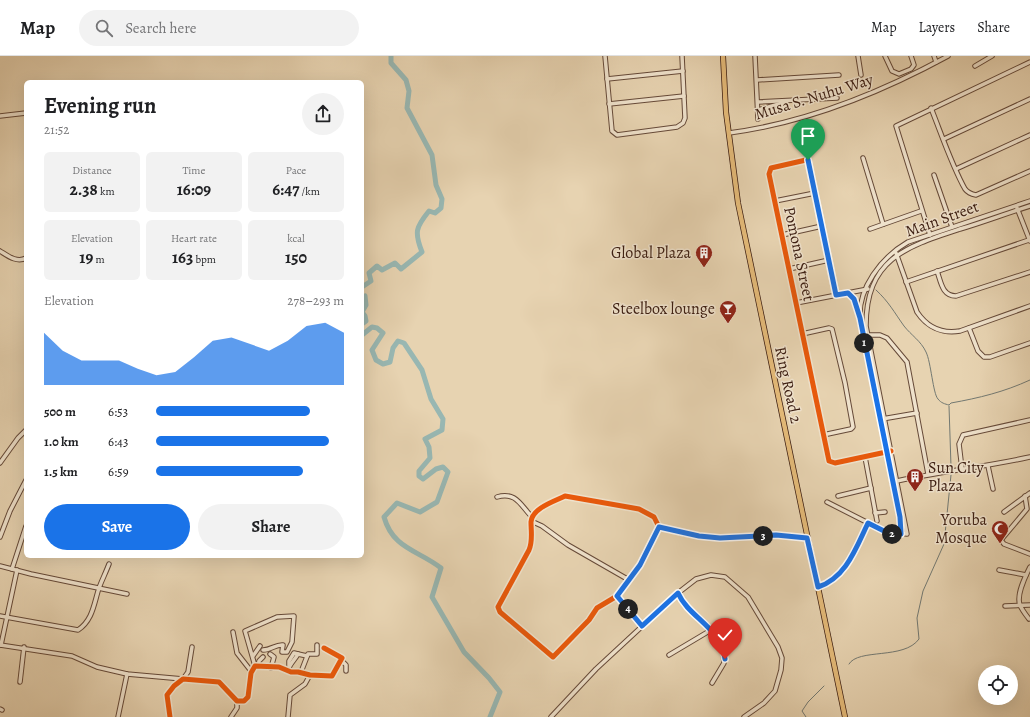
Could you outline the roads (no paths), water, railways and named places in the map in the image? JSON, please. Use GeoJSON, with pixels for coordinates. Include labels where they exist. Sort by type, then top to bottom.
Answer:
{"type":"FeatureCollection","features":[{"type":"Feature","properties":{"kind":"main road","name":"Ring Road 2"},"geometry":{"type":"LineString","coordinates":[[723,56],[735,188],[744,238],[845,717]]}},
{"type":"Feature","properties":{"kind":"street"},"geometry":{"type":"LineString","coordinates":[[604,56],[612,131],[617,135],[681,125],[685,118],[682,56]]}},
{"type":"Feature","properties":{"kind":"street"},"geometry":{"type":"LineString","coordinates":[[756,56],[758,119]]}},
{"type":"Feature","properties":{"kind":"street"},"geometry":{"type":"LineString","coordinates":[[858,56],[861,75]]}},
{"type":"Feature","properties":{"kind":"street"},"geometry":{"type":"LineString","coordinates":[[885,56],[894,73],[898,74],[914,65],[911,56]]}},
{"type":"Feature","properties":{"kind":"street"},"geometry":{"type":"LineString","coordinates":[[934,56],[936,62]]}},
{"type":"Feature","properties":{"kind":"street","name":"Musa S. Nuhu Way"},"geometry":{"type":"LineString","coordinates":[[729,133],[770,126],[878,91],[948,56]]}},
{"type":"Feature","properties":{"kind":"street"},"geometry":{"type":"LineString","coordinates":[[975,66],[992,56]]}},
{"type":"Feature","properties":{"kind":"street"},"geometry":{"type":"LineString","coordinates":[[931,239],[896,128],[898,124],[1030,62]]}},
{"type":"Feature","properties":{"kind":"street"},"geometry":{"type":"LineString","coordinates":[[607,79],[683,71]]}},
{"type":"Feature","properties":{"kind":"street"},"geometry":{"type":"LineString","coordinates":[[757,80],[839,75]]}},
{"type":"Feature","properties":{"kind":"street"},"geometry":{"type":"LineString","coordinates":[[610,104],[684,96]]}},
{"type":"Feature","properties":{"kind":"street"},"geometry":{"type":"LineString","coordinates":[[758,102],[837,98]]}},
{"type":"Feature","properties":{"kind":"street"},"geometry":{"type":"LineString","coordinates":[[944,139],[1030,99]]}},
{"type":"Feature","properties":{"kind":"street"},"geometry":{"type":"LineString","coordinates":[[758,110],[793,100]]}},
{"type":"Feature","properties":{"kind":"street"},"geometry":{"type":"LineString","coordinates":[[931,108],[956,168],[966,190],[969,193],[976,195],[1030,171]]}},
{"type":"Feature","properties":{"kind":"street"},"geometry":{"type":"LineString","coordinates":[[0,116],[24,113]]}},
{"type":"Feature","properties":{"kind":"street"},"geometry":{"type":"LineString","coordinates":[[956,168],[1030,135]]}},
{"type":"Feature","properties":{"kind":"street"},"geometry":{"type":"LineString","coordinates":[[863,158],[883,224]]}},
{"type":"Feature","properties":{"kind":"street","name":"Pomona Street"},"geometry":{"type":"LineString","coordinates":[[836,295],[809,163],[806,160],[770,169],[769,174],[823,435],[830,462],[835,463],[891,451]]}},
{"type":"Feature","properties":{"kind":"street"},"geometry":{"type":"LineString","coordinates":[[934,175],[952,227]]}},
{"type":"Feature","properties":{"kind":"street"},"geometry":{"type":"LineString","coordinates":[[775,201],[815,193]]}},
{"type":"Feature","properties":{"kind":"street","name":"Main Street"},"geometry":{"type":"LineString","coordinates":[[1030,201],[908,242],[895,250],[877,269],[868,289],[869,295],[866,316],[868,335],[900,496],[902,517],[901,534],[907,534],[902,517],[895,497],[860,318],[864,294],[868,289],[882,270],[897,255],[915,244],[1030,206]]}},
{"type":"Feature","properties":{"kind":"street"},"geometry":{"type":"LineString","coordinates":[[906,282],[1030,241],[1016,205]]}},
{"type":"Feature","properties":{"kind":"street"},"geometry":{"type":"LineString","coordinates":[[870,229],[921,211]]}},
{"type":"Feature","properties":{"kind":"street"},"geometry":{"type":"LineString","coordinates":[[782,235],[822,226]]}},
{"type":"Feature","properties":{"kind":"street"},"geometry":{"type":"LineString","coordinates":[[895,250],[914,307],[921,317],[937,330],[948,332],[969,328],[1030,306]]}},
{"type":"Feature","properties":{"kind":"street"},"geometry":{"type":"LineString","coordinates":[[0,251],[16,259],[24,259]]}},
{"type":"Feature","properties":{"kind":"street"},"geometry":{"type":"LineString","coordinates":[[789,269],[829,260]]}},
{"type":"Feature","properties":{"kind":"street"},"geometry":{"type":"LineString","coordinates":[[937,271],[944,291],[948,295],[956,296],[1030,272]]}},
{"type":"Feature","properties":{"kind":"street"},"geometry":{"type":"LineString","coordinates":[[796,303],[868,289]]}},
{"type":"Feature","properties":{"kind":"street"},"geometry":{"type":"LineString","coordinates":[[857,292],[869,295]]}},
{"type":"Feature","properties":{"kind":"street"},"geometry":{"type":"LineString","coordinates":[[848,293],[854,299],[860,318]]}},
{"type":"Feature","properties":{"kind":"street"},"geometry":{"type":"LineString","coordinates":[[802,334],[829,328],[832,329],[845,383],[853,427],[823,435]]}},
{"type":"Feature","properties":{"kind":"street"},"geometry":{"type":"LineString","coordinates":[[969,328],[978,351],[984,358],[1030,343]]}},
{"type":"Feature","properties":{"kind":"street"},"geometry":{"type":"LineString","coordinates":[[868,335],[880,335],[887,338],[905,359],[928,474]]}},
{"type":"Feature","properties":{"kind":"street"},"geometry":{"type":"LineString","coordinates":[[879,420],[917,413]]}},
{"type":"Feature","properties":{"kind":"street"},"geometry":{"type":"LineString","coordinates":[[962,469],[959,444],[963,435],[1030,420]]}},
{"type":"Feature","properties":{"kind":"street"},"geometry":{"type":"LineString","coordinates":[[0,463],[24,432]]}},
{"type":"Feature","properties":{"kind":"street"},"geometry":{"type":"LineString","coordinates":[[865,457],[877,521]]}},
{"type":"Feature","properties":{"kind":"street"},"geometry":{"type":"LineString","coordinates":[[892,482],[928,474],[988,466],[1030,457]]}},
{"type":"Feature","properties":{"kind":"street"},"geometry":{"type":"LineString","coordinates":[[988,466],[993,489]]}},
{"type":"Feature","properties":{"kind":"street"},"geometry":{"type":"LineString","coordinates":[[0,537],[10,511],[24,484]]}},
{"type":"Feature","properties":{"kind":"street"},"geometry":{"type":"LineString","coordinates":[[838,496],[871,488]]}},
{"type":"Feature","properties":{"kind":"street"},"geometry":{"type":"LineString","coordinates":[[1004,512],[1030,493]]}},
{"type":"Feature","properties":{"kind":"street"},"geometry":{"type":"LineString","coordinates":[[497,497],[505,495],[514,497],[521,502],[532,519],[568,546],[629,580]]}},
{"type":"Feature","properties":{"kind":"street"},"geometry":{"type":"LineString","coordinates":[[565,496],[639,509],[654,517],[659,527],[640,565],[617,596],[597,608],[589,620],[553,657],[500,612],[498,606],[531,546],[532,519],[538,511],[565,496]]}},
{"type":"Feature","properties":{"kind":"street"},"geometry":{"type":"LineString","coordinates":[[895,497],[900,496]]}},
{"type":"Feature","properties":{"kind":"street"},"geometry":{"type":"LineString","coordinates":[[1025,496],[1027,509],[1001,540],[1004,544],[1030,554]]}},
{"type":"Feature","properties":{"kind":"street"},"geometry":{"type":"LineString","coordinates":[[827,502],[886,532],[901,534]]}},
{"type":"Feature","properties":{"kind":"street"},"geometry":{"type":"LineString","coordinates":[[875,513],[885,512]]}},
{"type":"Feature","properties":{"kind":"street"},"geometry":{"type":"LineString","coordinates":[[818,587],[830,582],[843,569],[852,556],[868,523]]}},
{"type":"Feature","properties":{"kind":"street"},"geometry":{"type":"LineString","coordinates":[[659,527],[699,536],[720,538],[776,535],[807,538]]}},
{"type":"Feature","properties":{"kind":"street"},"geometry":{"type":"LineString","coordinates":[[12,569],[24,532]]}},
{"type":"Feature","properties":{"kind":"street"},"geometry":{"type":"LineString","coordinates":[[0,616],[78,630],[85,623],[94,607],[99,587],[109,564]]}},
{"type":"Feature","properties":{"kind":"street"},"geometry":{"type":"LineString","coordinates":[[0,566],[127,594]]}},
{"type":"Feature","properties":{"kind":"street"},"geometry":{"type":"LineString","coordinates":[[1029,619],[1020,606],[1020,595],[1030,567]]}},
{"type":"Feature","properties":{"kind":"street"},"geometry":{"type":"LineString","coordinates":[[17,570],[0,645],[24,647],[72,656],[97,667],[127,674],[219,682],[237,701],[237,708],[231,717]]}},
{"type":"Feature","properties":{"kind":"street"},"geometry":{"type":"LineString","coordinates":[[999,570],[1026,575]]}},
{"type":"Feature","properties":{"kind":"street"},"geometry":{"type":"LineString","coordinates":[[551,717],[596,669],[678,593],[696,579],[703,576],[718,575],[725,577],[748,597],[778,647],[782,666],[775,691],[764,703],[744,717]]}},
{"type":"Feature","properties":{"kind":"street"},"geometry":{"type":"LineString","coordinates":[[678,593],[683,602],[711,630],[723,651],[725,659],[723,667],[712,683]]}},
{"type":"Feature","properties":{"kind":"street"},"geometry":{"type":"LineString","coordinates":[[617,596],[642,626]]}},
{"type":"Feature","properties":{"kind":"street"},"geometry":{"type":"LineString","coordinates":[[1005,606],[1030,605]]}},
{"type":"Feature","properties":{"kind":"street"},"geometry":{"type":"LineString","coordinates":[[256,666],[245,631],[277,617],[294,616],[292,642],[286,652],[282,652],[283,645],[280,644],[270,650],[263,650]]}},
{"type":"Feature","properties":{"kind":"street"},"geometry":{"type":"LineString","coordinates":[[669,655],[711,630]]}},
{"type":"Feature","properties":{"kind":"street"},"geometry":{"type":"LineString","coordinates":[[233,632],[237,653],[251,671]]}},
{"type":"Feature","properties":{"kind":"street"},"geometry":{"type":"LineString","coordinates":[[288,670],[289,661],[294,654],[306,656],[308,654],[317,654],[318,645]]}},
{"type":"Feature","properties":{"kind":"street"},"geometry":{"type":"LineString","coordinates":[[253,656],[260,646]]}},
{"type":"Feature","properties":{"kind":"street"},"geometry":{"type":"LineString","coordinates":[[20,682],[24,647]]}},
{"type":"Feature","properties":{"kind":"street"},"geometry":{"type":"LineString","coordinates":[[170,717],[167,695],[188,672],[192,647]]}},
{"type":"Feature","properties":{"kind":"street"},"geometry":{"type":"LineString","coordinates":[[324,648],[342,659],[346,665],[346,671]]}},
{"type":"Feature","properties":{"kind":"street"},"geometry":{"type":"LineString","coordinates":[[270,654],[274,657],[271,668]]}},
{"type":"Feature","properties":{"kind":"street"},"geometry":{"type":"LineString","coordinates":[[301,672],[306,656]]}},
{"type":"Feature","properties":{"kind":"street"},"geometry":{"type":"LineString","coordinates":[[237,701],[244,701],[248,697],[251,671],[263,657]]}},
{"type":"Feature","properties":{"kind":"street"},"geometry":{"type":"LineString","coordinates":[[256,666],[271,668],[279,667],[310,675],[332,676],[342,659],[347,658]]}},
{"type":"Feature","properties":{"kind":"street"},"geometry":{"type":"LineString","coordinates":[[118,717],[127,674]]}},
{"type":"Feature","properties":{"kind":"street"},"geometry":{"type":"LineString","coordinates":[[288,717],[290,694],[305,684],[310,675]]}},
{"type":"Feature","properties":{"kind":"waterway"},"geometry":{"type":"LineString","coordinates":[[364,286],[371,281],[369,273],[377,266],[382,270],[395,263],[401,269],[422,252],[417,234],[421,221],[429,211],[435,213],[441,208],[442,199],[436,185],[432,155],[407,108],[409,91],[406,80],[391,63],[391,56]]}},
{"type":"Feature","properties":{"kind":"waterway"},"geometry":{"type":"LineString","coordinates":[[876,290],[881,294],[904,326],[924,348],[928,357],[936,396],[942,402],[949,405],[951,403],[1001,391],[1030,380]]}},
{"type":"Feature","properties":{"kind":"waterway"},"geometry":{"type":"LineString","coordinates":[[364,297],[365,296],[366,305],[364,308]]}},
{"type":"Feature","properties":{"kind":"waterway"},"geometry":{"type":"LineString","coordinates":[[364,315],[366,321],[364,322]]}},
{"type":"Feature","properties":{"kind":"waterway"},"geometry":{"type":"LineString","coordinates":[[364,333],[372,327],[377,328],[383,333],[372,350],[376,360],[383,364],[390,362],[393,348],[398,341],[404,343],[422,370],[431,399],[443,419],[442,430],[425,439],[429,447],[430,458],[419,471],[419,476],[423,479],[436,469],[443,467],[448,472],[437,502],[420,512],[397,503],[384,517],[393,536],[407,548],[441,568],[432,597],[464,652],[500,692],[490,717]]}},
{"type":"Feature","properties":{"kind":"waterway"},"geometry":{"type":"LineString","coordinates":[[949,406],[951,466]]}},
{"type":"Feature","properties":{"kind":"waterway"},"geometry":{"type":"LineString","coordinates":[[849,664],[854,659],[862,656],[903,650],[919,639],[917,618],[923,591],[944,544],[951,475]]}},
{"type":"Feature","properties":{"kind":"waterway"},"geometry":{"type":"LineString","coordinates":[[806,717],[802,711],[808,702],[824,686]]}},
{"type":"Feature","properties":{"kind":"place","name":"Global Plaza"},"geometry":{"type":"Point","coordinates":[704,268]}},
{"type":"Feature","properties":{"kind":"place","name":"Steelbox lounge"},"geometry":{"type":"Point","coordinates":[728,324]}},
{"type":"Feature","properties":{"kind":"place","name":"Sun City Plaza"},"geometry":{"type":"Point","coordinates":[915,492]}},
{"type":"Feature","properties":{"kind":"place","name":"Yoruba Mosque"},"geometry":{"type":"Point","coordinates":[1000,544]}}]}
